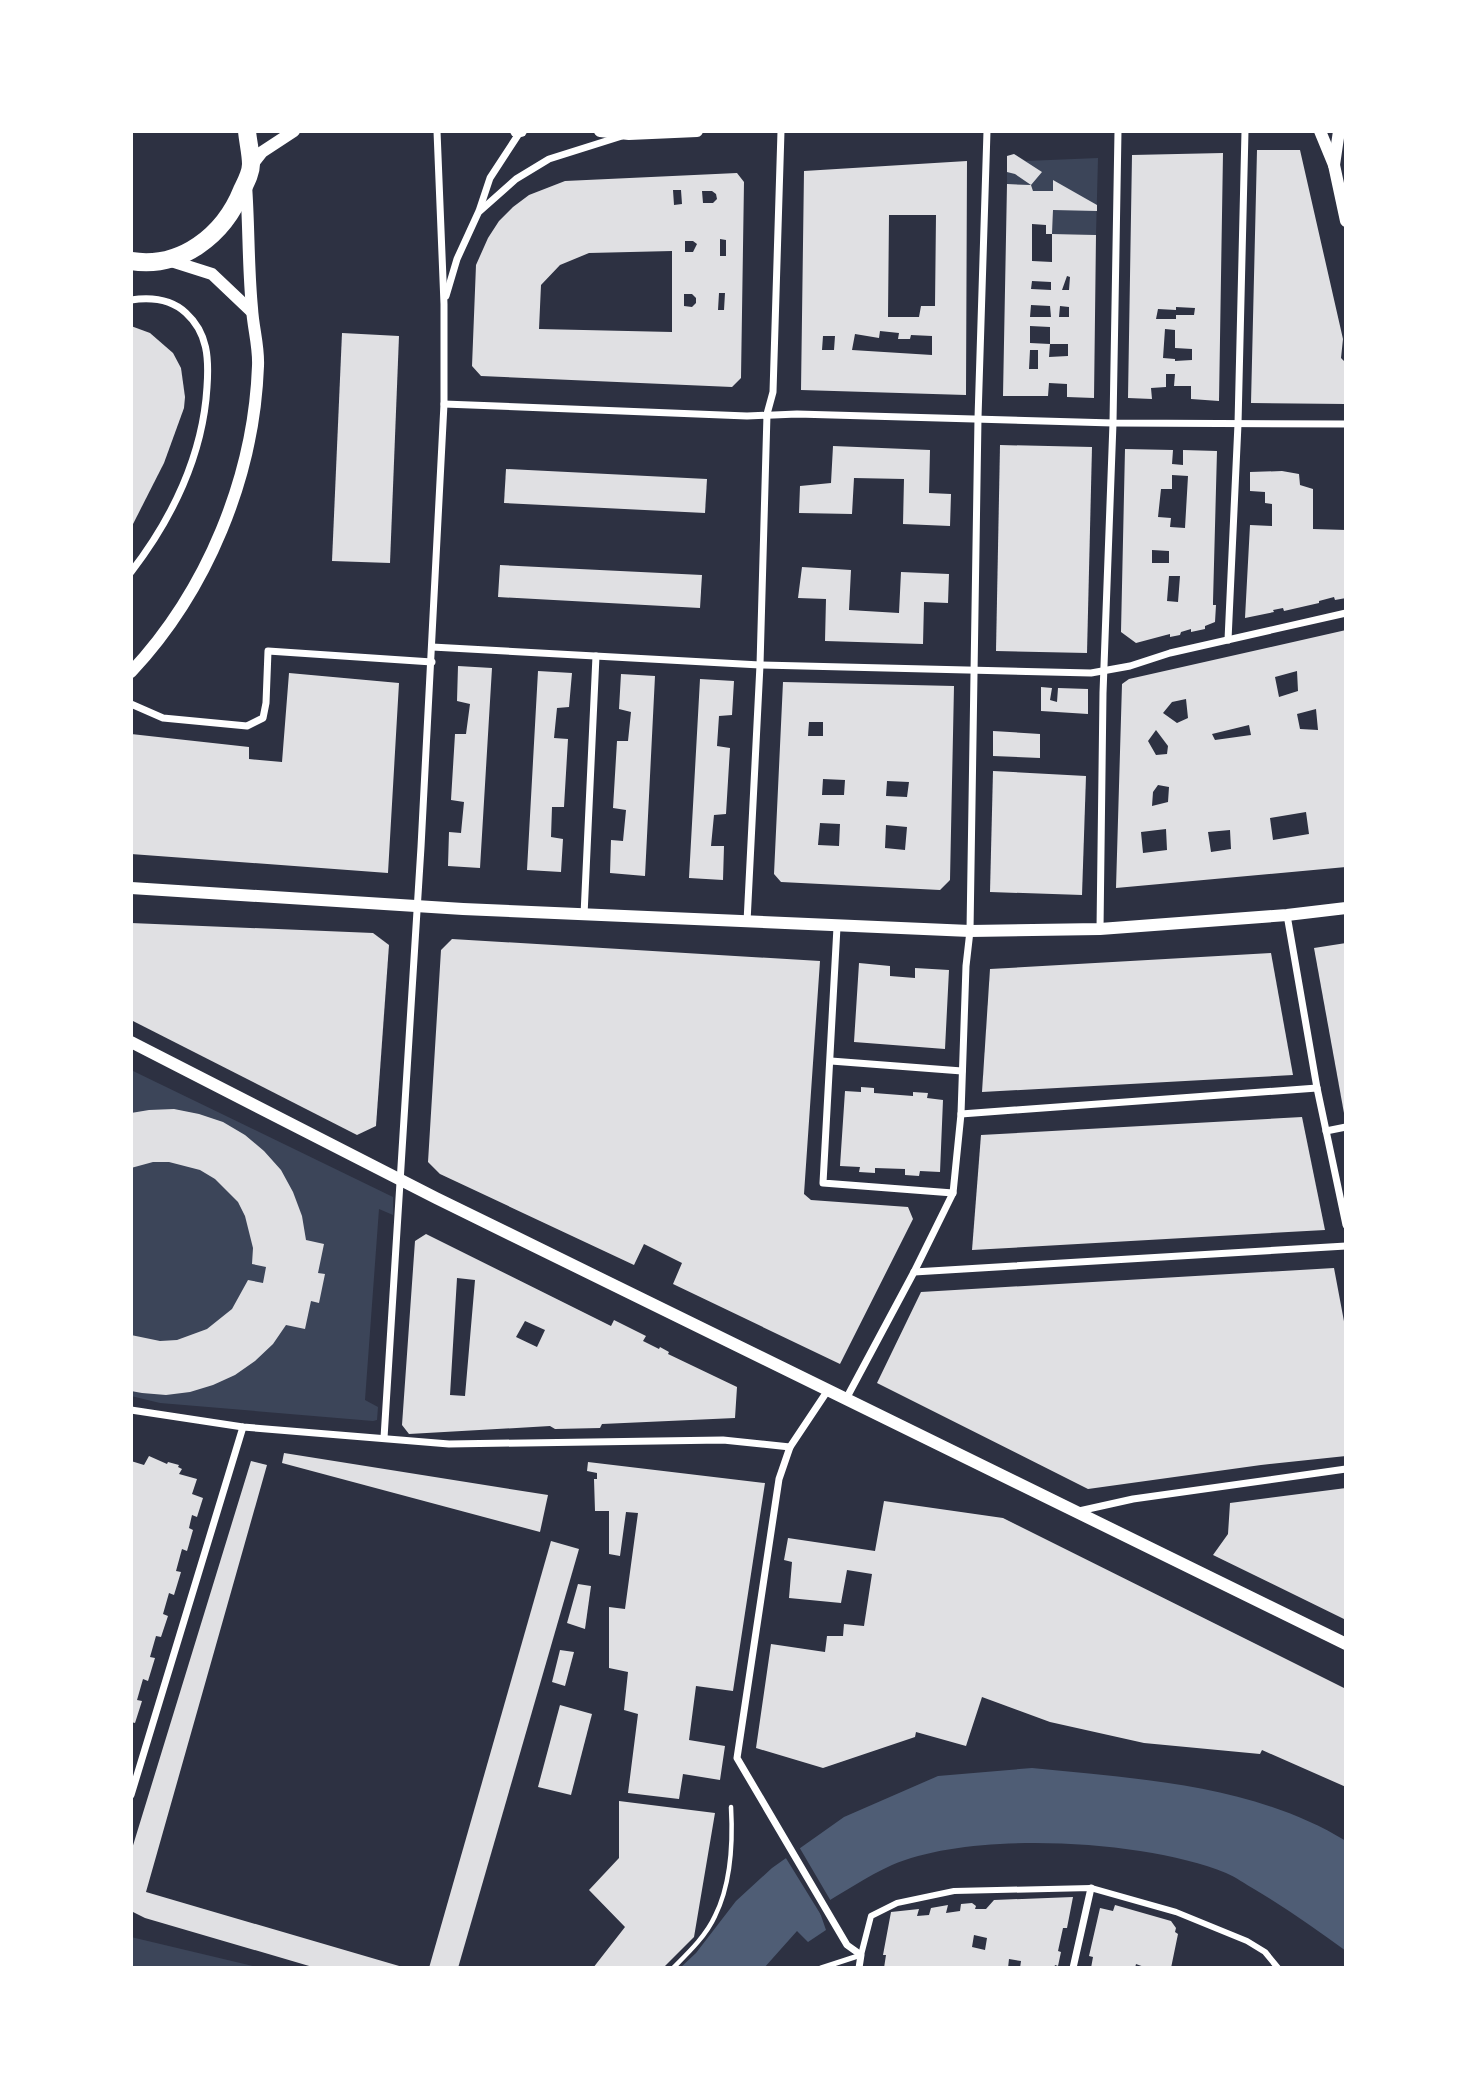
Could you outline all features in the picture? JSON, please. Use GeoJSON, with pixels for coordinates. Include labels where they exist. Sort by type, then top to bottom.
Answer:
{"type":"FeatureCollection","features":[{"type":"Feature","properties":{"kind":"main road"},"geometry":{"type":"LineString","coordinates":[[131,261],[149,264],[191,252],[228,220],[249,174],[247,131]]}},
{"type":"Feature","properties":{"kind":"street"},"geometry":{"type":"LineString","coordinates":[[131,672],[154,647],[211,555],[237,488],[250,440],[258,363],[252,312],[249,174],[262,152],[294,131]]}},
{"type":"Feature","properties":{"kind":"street"},"geometry":{"type":"LineString","coordinates":[[384,1438],[432,662],[444,404],[444,304],[437,131]]}},
{"type":"Feature","properties":{"kind":"street"},"geometry":{"type":"LineString","coordinates":[[444,304],[457,259],[480,211],[490,178],[519,131]]}},
{"type":"Feature","properties":{"kind":"street"},"geometry":{"type":"LineString","coordinates":[[600,131],[629,134],[697,131]]}},
{"type":"Feature","properties":{"kind":"street"},"geometry":{"type":"LineString","coordinates":[[747,922],[760,665],[767,414],[774,392],[781,131]]}},
{"type":"Feature","properties":{"kind":"street"},"geometry":{"type":"LineString","coordinates":[[846,1399],[953,1193],[961,1114],[970,931],[978,418],[987,131]]}},
{"type":"Feature","properties":{"kind":"street"},"geometry":{"type":"LineString","coordinates":[[1100,929],[1099,867],[1113,423],[1118,131]]}},
{"type":"Feature","properties":{"kind":"street"},"geometry":{"type":"LineString","coordinates":[[1228,639],[1238,424],[1245,131]]}},
{"type":"Feature","properties":{"kind":"street"},"geometry":{"type":"LineString","coordinates":[[1320,131],[1334,165],[1346,221]]}},
{"type":"Feature","properties":{"kind":"street"},"geometry":{"type":"LineString","coordinates":[[1334,165],[1339,131]]}},
{"type":"Feature","properties":{"kind":"street"},"geometry":{"type":"LineString","coordinates":[[480,211],[516,179],[549,159],[629,134]]}},
{"type":"Feature","properties":{"kind":"street"},"geometry":{"type":"LineString","coordinates":[[167,260],[212,274],[252,312]]}},
{"type":"Feature","properties":{"kind":"street"},"geometry":{"type":"LineString","coordinates":[[131,300],[156,299],[182,309],[193,318],[204,336],[209,365],[206,408],[194,455],[177,499],[162,527],[131,572]]}},
{"type":"Feature","properties":{"kind":"street"},"geometry":{"type":"LineString","coordinates":[[444,404],[747,416],[767,414],[1113,423],[1346,424]]}},
{"type":"Feature","properties":{"kind":"street"},"geometry":{"type":"LineString","coordinates":[[432,647],[760,665],[1091,673],[1130,666],[1170,653],[1346,613]]}},
{"type":"Feature","properties":{"kind":"street"},"geometry":{"type":"LineString","coordinates":[[131,704],[163,718],[247,726],[263,718],[268,651],[432,662]]}},
{"type":"Feature","properties":{"kind":"street"},"geometry":{"type":"LineString","coordinates":[[584,915],[596,656]]}},
{"type":"Feature","properties":{"kind":"street"},"geometry":{"type":"LineString","coordinates":[[131,888],[584,915],[970,931],[1100,929],[1346,908]]}},
{"type":"Feature","properties":{"kind":"street"},"geometry":{"type":"LineString","coordinates":[[1287,915],[1317,1088],[1346,1225]]}},
{"type":"Feature","properties":{"kind":"street"},"geometry":{"type":"LineString","coordinates":[[837,927],[823,1183],[953,1193]]}},
{"type":"Feature","properties":{"kind":"street"},"geometry":{"type":"LineString","coordinates":[[131,1042],[400,1181],[1346,1644]]}},
{"type":"Feature","properties":{"kind":"street"},"geometry":{"type":"LineString","coordinates":[[831,1061],[962,1071]]}},
{"type":"Feature","properties":{"kind":"street"},"geometry":{"type":"LineString","coordinates":[[961,1114],[1317,1088]]}},
{"type":"Feature","properties":{"kind":"street"},"geometry":{"type":"LineString","coordinates":[[1326,1131],[1346,1127]]}},
{"type":"Feature","properties":{"kind":"street"},"geometry":{"type":"LineString","coordinates":[[914,1272],[1346,1246]]}},
{"type":"Feature","properties":{"kind":"street"},"geometry":{"type":"LineString","coordinates":[[828,1390],[790,1447],[779,1479],[737,1758],[846,1945],[861,1955]]}},
{"type":"Feature","properties":{"kind":"street"},"geometry":{"type":"LineString","coordinates":[[131,1410],[243,1427],[449,1444],[723,1440],[790,1447]]}},
{"type":"Feature","properties":{"kind":"street"},"geometry":{"type":"LineString","coordinates":[[131,1795],[243,1427]]}},
{"type":"Feature","properties":{"kind":"street"},"geometry":{"type":"LineString","coordinates":[[1075,1512],[1133,1499],[1346,1469]]}},
{"type":"Feature","properties":{"kind":"street"},"geometry":{"type":"LineString","coordinates":[[1073,1968],[1091,1888]]}},
{"type":"Feature","properties":{"kind":"street"},"geometry":{"type":"LineString","coordinates":[[859,1968],[871,1916],[897,1903],[954,1891],[1091,1888],[1176,1912],[1247,1941],[1265,1952],[1278,1968]]}},
{"type":"Feature","properties":{"kind":"lane"},"geometry":{"type":"LineString","coordinates":[[821,1968],[861,1955]]}},
{"type":"Feature","properties":{"kind":"path"},"geometry":{"type":"LineString","coordinates":[[673,1968],[690,1952],[715,1917],[727,1879],[732,1831],[731,1807]]}},
{"type":"Feature","properties":{"kind":"shaded area"},"geometry":{"type":"Polygon","coordinates":[[[1014,154],[1026,161],[1098,158],[1096,235],[1052,234],[1053,210],[1033,191],[1031,185],[1007,184],[1007,156],[1014,154]]]}},
{"type":"Feature","properties":{"kind":"shaded area"},"geometry":{"type":"Polygon","coordinates":[[[131,1070],[393,1197],[393,1215],[379,1209],[365,1400],[378,1407],[377,1420],[160,1403],[131,1396],[131,1070]]]}},
{"type":"Feature","properties":{"kind":"shaded area"},"geometry":{"type":"Polygon","coordinates":[[[1032,1768],[1153,1781],[1234,1796],[1273,1807],[1346,1841],[1346,1951],[1237,1879],[1192,1862],[1107,1847],[1012,1843],[926,1854],[883,1869],[818,1907],[826,1930],[808,1942],[797,1931],[764,1968],[680,1968],[696,1953],[736,1901],[772,1868],[844,1817],[938,1776],[1032,1768]]]}},
{"type":"Feature","properties":{"kind":"shaded area"},"geometry":{"type":"Polygon","coordinates":[[[131,1937],[261,1968],[131,1968],[131,1937]]]}},
{"type":"Feature","properties":{"kind":"pier"},"geometry":{"type":"Polygon","coordinates":[[[798,1845],[832,1903],[822,1909],[829,1928],[784,1855],[798,1845]]]}},
{"type":"Feature","properties":{"kind":"building"},"geometry":{"type":"Polygon","coordinates":[[[1257,150],[1300,150],[1343,339],[1341,358],[1346,363],[1346,404],[1251,403],[1257,150]]]}},
{"type":"Feature","properties":{"kind":"building"},"geometry":{"type":"Polygon","coordinates":[[[1223,153],[1219,401],[1191,399],[1191,386],[1174,386],[1175,374],[1166,374],[1166,387],[1151,388],[1152,399],[1128,398],[1132,155],[1223,153]],[[1176,307],[1176,310],[1158,309],[1156,319],[1194,315],[1195,308],[1176,307]],[[1165,329],[1163,358],[1175,361],[1192,360],[1192,349],[1175,348],[1175,330],[1165,329]]]}},
{"type":"Feature","properties":{"kind":"building"},"geometry":{"type":"Polygon","coordinates":[[[1014,154],[1042,172],[1031,185],[1007,172],[1007,156],[1014,154]]]}},
{"type":"Feature","properties":{"kind":"building"},"geometry":{"type":"Polygon","coordinates":[[[967,161],[966,395],[801,390],[804,171],[967,161]],[[889,215],[888,317],[919,317],[921,306],[935,306],[936,215],[889,215]],[[880,331],[879,338],[855,334],[852,350],[932,355],[932,336],[911,335],[910,339],[898,339],[899,333],[880,331]],[[823,336],[822,350],[834,350],[835,336],[823,336]]]}},
{"type":"Feature","properties":{"kind":"building"},"geometry":{"type":"Polygon","coordinates":[[[737,173],[744,182],[741,378],[732,387],[481,376],[472,366],[476,265],[488,238],[499,221],[529,195],[565,181],[737,173]],[[673,190],[674,205],[682,204],[681,190],[673,190]],[[702,191],[703,203],[713,203],[717,199],[716,194],[702,191]],[[720,239],[720,256],[726,256],[726,240],[720,239]],[[685,241],[685,252],[693,252],[697,244],[685,241]],[[672,251],[589,253],[560,265],[541,285],[539,329],[672,332],[672,251]],[[719,293],[718,310],[724,310],[725,293],[719,293]],[[684,294],[684,306],[692,307],[696,298],[692,294],[684,294]]]}},
{"type":"Feature","properties":{"kind":"building"},"geometry":{"type":"Polygon","coordinates":[[[1053,180],[1097,205],[1097,211],[1053,210],[1052,234],[1096,235],[1094,398],[1067,397],[1067,384],[1049,383],[1048,396],[1003,396],[1007,184],[1031,185],[1033,191],[1053,191],[1053,180]],[[1032,224],[1032,261],[1052,262],[1052,234],[1046,234],[1046,225],[1032,224]],[[1067,276],[1062,290],[1069,290],[1070,277],[1067,276]],[[1032,281],[1031,289],[1051,290],[1051,282],[1032,281]],[[1031,305],[1030,317],[1051,317],[1050,306],[1031,305]],[[1060,306],[1059,317],[1069,317],[1069,307],[1060,306]],[[1030,326],[1030,343],[1050,344],[1050,327],[1030,326]],[[1050,344],[1049,357],[1068,356],[1068,344],[1050,344]],[[1030,350],[1029,369],[1038,369],[1038,350],[1030,350]]]}},
{"type":"Feature","properties":{"kind":"building"},"geometry":{"type":"Polygon","coordinates":[[[131,326],[150,333],[173,353],[181,368],[185,397],[184,408],[164,463],[131,528],[131,326]]]}},
{"type":"Feature","properties":{"kind":"building"},"geometry":{"type":"Polygon","coordinates":[[[342,333],[399,336],[390,563],[332,561],[342,333]]]}},
{"type":"Feature","properties":{"kind":"building"},"geometry":{"type":"Polygon","coordinates":[[[1000,445],[1092,447],[1087,653],[996,651],[1000,445]]]}},
{"type":"Feature","properties":{"kind":"building"},"geometry":{"type":"Polygon","coordinates":[[[833,446],[930,450],[929,493],[951,494],[950,526],[903,524],[904,479],[854,478],[852,514],[799,513],[800,486],[831,483],[833,446]]]}},
{"type":"Feature","properties":{"kind":"building"},"geometry":{"type":"Polygon","coordinates":[[[1125,449],[1173,450],[1172,464],[1183,465],[1183,450],[1217,451],[1213,602],[1213,605],[1216,605],[1215,622],[1205,626],[1205,629],[1191,632],[1191,629],[1181,632],[1180,635],[1170,637],[1170,634],[1136,643],[1121,632],[1125,449]],[[1172,475],[1172,489],[1161,489],[1158,517],[1171,518],[1170,527],[1185,528],[1188,476],[1172,475]],[[1152,550],[1152,563],[1169,563],[1169,551],[1152,550]],[[1169,576],[1167,601],[1178,602],[1180,576],[1169,576]]]}},
{"type":"Feature","properties":{"kind":"building"},"geometry":{"type":"Polygon","coordinates":[[[506,469],[707,479],[705,513],[504,503],[506,469]]]}},
{"type":"Feature","properties":{"kind":"building"},"geometry":{"type":"Polygon","coordinates":[[[1282,471],[1299,474],[1300,485],[1313,489],[1313,529],[1346,530],[1346,598],[1335,600],[1334,597],[1319,603],[1284,611],[1283,608],[1273,610],[1274,612],[1245,618],[1250,525],[1272,526],[1272,504],[1265,503],[1265,492],[1250,491],[1250,472],[1282,471]]]}},
{"type":"Feature","properties":{"kind":"building"},"geometry":{"type":"Polygon","coordinates":[[[500,565],[702,575],[700,608],[498,597],[500,565]]]}},
{"type":"Feature","properties":{"kind":"building"},"geometry":{"type":"Polygon","coordinates":[[[802,567],[851,570],[849,610],[899,613],[901,572],[949,574],[948,603],[924,602],[923,644],[825,641],[826,599],[798,598],[802,567]]]}},
{"type":"Feature","properties":{"kind":"building"},"geometry":{"type":"Polygon","coordinates":[[[1346,630],[1346,867],[1116,888],[1122,684],[1129,679],[1346,630]],[[1297,671],[1275,677],[1279,697],[1298,691],[1297,671]],[[1186,699],[1172,702],[1163,713],[1177,723],[1188,718],[1186,699]],[[1316,709],[1297,714],[1300,729],[1318,730],[1316,709]],[[1249,725],[1212,734],[1215,740],[1251,735],[1249,725]],[[1156,730],[1148,741],[1156,755],[1167,754],[1168,746],[1156,730]],[[1158,785],[1153,792],[1152,806],[1168,802],[1169,787],[1158,785]],[[1306,812],[1270,818],[1273,840],[1309,834],[1306,812]],[[1166,829],[1141,832],[1143,853],[1167,850],[1166,829]],[[1230,830],[1208,832],[1211,852],[1231,849],[1230,830]]]}},
{"type":"Feature","properties":{"kind":"building"},"geometry":{"type":"Polygon","coordinates":[[[458,666],[492,668],[480,868],[448,866],[449,832],[461,833],[464,802],[451,800],[455,734],[466,734],[470,704],[457,701],[458,666]]]}},
{"type":"Feature","properties":{"kind":"building"},"geometry":{"type":"Polygon","coordinates":[[[538,671],[572,673],[569,707],[557,708],[554,738],[568,739],[564,807],[552,807],[551,837],[563,839],[561,872],[527,870],[538,671]]]}},
{"type":"Feature","properties":{"kind":"building"},"geometry":{"type":"Polygon","coordinates":[[[289,673],[399,683],[388,873],[131,854],[131,734],[249,747],[249,759],[282,762],[289,673]]]}},
{"type":"Feature","properties":{"kind":"building"},"geometry":{"type":"Polygon","coordinates":[[[621,674],[655,676],[645,876],[610,873],[611,840],[623,841],[626,810],[613,808],[617,741],[628,741],[631,712],[619,709],[621,674]]]}},
{"type":"Feature","properties":{"kind":"building"},"geometry":{"type":"Polygon","coordinates":[[[700,679],[734,681],[732,715],[719,716],[717,746],[730,748],[726,814],[714,815],[711,846],[724,846],[723,880],[689,878],[700,679]]]}},
{"type":"Feature","properties":{"kind":"building"},"geometry":{"type":"Polygon","coordinates":[[[783,682],[954,686],[950,880],[940,890],[781,882],[774,874],[783,682]],[[809,722],[808,736],[823,736],[823,722],[809,722]],[[823,779],[822,795],[844,795],[845,780],[823,779]],[[887,781],[886,796],[907,797],[909,782],[887,781]],[[820,823],[818,845],[839,846],[840,824],[820,823]],[[886,825],[885,848],[905,850],[907,827],[886,825]]]}},
{"type":"Feature","properties":{"kind":"building"},"geometry":{"type":"Polygon","coordinates":[[[1041,687],[1052,688],[1050,700],[1057,702],[1058,688],[1088,689],[1088,714],[1041,711],[1041,687]]]}},
{"type":"Feature","properties":{"kind":"building"},"geometry":{"type":"Polygon","coordinates":[[[993,731],[1040,734],[1040,758],[993,756],[993,731]]]}},
{"type":"Feature","properties":{"kind":"building"},"geometry":{"type":"Polygon","coordinates":[[[993,771],[1086,776],[1082,895],[990,892],[993,771]]]}},
{"type":"Feature","properties":{"kind":"building"},"geometry":{"type":"Polygon","coordinates":[[[131,923],[373,933],[389,945],[376,1126],[357,1135],[131,1020],[131,923]]]}},
{"type":"Feature","properties":{"kind":"building"},"geometry":{"type":"Polygon","coordinates":[[[452,939],[820,961],[804,1194],[811,1200],[908,1207],[913,1219],[840,1364],[673,1284],[682,1263],[644,1244],[634,1265],[440,1174],[428,1162],[441,950],[452,939]]]}},
{"type":"Feature","properties":{"kind":"building"},"geometry":{"type":"Polygon","coordinates":[[[1346,943],[1346,1113],[1344,1113],[1314,948],[1346,943]]]}},
{"type":"Feature","properties":{"kind":"building"},"geometry":{"type":"Polygon","coordinates":[[[1271,953],[1293,1075],[982,1092],[990,969],[1271,953]]]}},
{"type":"Feature","properties":{"kind":"building"},"geometry":{"type":"Polygon","coordinates":[[[859,963],[890,966],[890,976],[915,978],[915,968],[949,970],[945,1049],[854,1042],[859,963]]]}},
{"type":"Feature","properties":{"kind":"building"},"geometry":{"type":"Polygon","coordinates":[[[861,1087],[874,1088],[874,1093],[913,1096],[913,1092],[928,1093],[927,1098],[943,1100],[940,1172],[920,1171],[919,1176],[905,1175],[905,1169],[875,1168],[875,1173],[859,1172],[860,1167],[840,1166],[845,1091],[861,1092],[861,1087]]]}},
{"type":"Feature","properties":{"kind":"building"},"geometry":{"type":"Polygon","coordinates":[[[174,1109],[223,1122],[264,1151],[281,1170],[293,1192],[302,1216],[306,1240],[324,1244],[318,1273],[325,1274],[319,1303],[311,1301],[305,1329],[286,1325],[273,1344],[235,1375],[190,1392],[166,1395],[131,1391],[131,1335],[160,1341],[177,1340],[207,1329],[232,1309],[248,1280],[263,1283],[266,1267],[252,1264],[253,1248],[245,1216],[238,1202],[215,1179],[200,1170],[169,1162],[153,1162],[131,1168],[131,1113],[174,1109]]]}},
{"type":"Feature","properties":{"kind":"building"},"geometry":{"type":"Polygon","coordinates":[[[1302,1117],[1325,1230],[972,1250],[981,1135],[1302,1117]]]}},
{"type":"Feature","properties":{"kind":"building"},"geometry":{"type":"Polygon","coordinates":[[[426,1234],[611,1326],[614,1320],[646,1336],[643,1341],[737,1387],[735,1418],[602,1424],[600,1428],[555,1429],[550,1426],[409,1434],[402,1425],[415,1241],[426,1234]],[[457,1278],[450,1395],[465,1396],[475,1280],[457,1278]],[[525,1321],[516,1337],[537,1347],[545,1330],[525,1321]]]}},
{"type":"Feature","properties":{"kind":"building"},"geometry":{"type":"Polygon","coordinates":[[[1334,1268],[1346,1332],[1346,1456],[1088,1489],[877,1383],[921,1292],[1334,1268]]]}},
{"type":"Feature","properties":{"kind":"building"},"geometry":{"type":"Polygon","coordinates":[[[284,1453],[548,1495],[540,1532],[282,1463],[284,1453]]]}},
{"type":"Feature","properties":{"kind":"building"},"geometry":{"type":"Polygon","coordinates":[[[149,1456],[167,1464],[179,1465],[182,1469],[179,1474],[197,1479],[192,1494],[203,1498],[197,1517],[192,1515],[189,1528],[193,1530],[187,1551],[182,1549],[176,1571],[181,1572],[174,1595],[169,1593],[163,1614],[168,1616],[161,1637],[156,1636],[150,1657],[155,1658],[148,1681],[143,1679],[137,1700],[142,1701],[135,1723],[131,1722],[131,1461],[144,1465],[149,1456]]]}},
{"type":"Feature","properties":{"kind":"building"},"geometry":{"type":"Polygon","coordinates":[[[251,1461],[267,1465],[146,1892],[406,1968],[316,1968],[145,1918],[131,1911],[131,1852],[251,1461]]]}},
{"type":"Feature","properties":{"kind":"building"},"geometry":{"type":"Polygon","coordinates":[[[588,1462],[765,1483],[733,1691],[696,1686],[689,1740],[725,1746],[720,1780],[683,1774],[679,1799],[628,1793],[638,1714],[624,1710],[628,1672],[609,1668],[609,1607],[625,1609],[638,1513],[626,1512],[620,1556],[609,1554],[609,1511],[595,1511],[594,1479],[597,1479],[597,1473],[587,1471],[588,1462]]]}},
{"type":"Feature","properties":{"kind":"building"},"geometry":{"type":"Polygon","coordinates":[[[1346,1488],[1346,1620],[1213,1555],[1228,1534],[1230,1503],[1346,1488]]]}},
{"type":"Feature","properties":{"kind":"building"},"geometry":{"type":"Polygon","coordinates":[[[884,1501],[1003,1518],[1346,1689],[1346,1787],[1262,1750],[1260,1754],[1144,1743],[1050,1722],[982,1697],[966,1746],[916,1732],[915,1737],[823,1768],[756,1748],[771,1644],[825,1652],[827,1636],[843,1636],[844,1624],[864,1626],[872,1574],[847,1570],[841,1603],[789,1598],[792,1562],[784,1560],[788,1538],[875,1551],[884,1501]]]}},
{"type":"Feature","properties":{"kind":"building"},"geometry":{"type":"Polygon","coordinates":[[[551,1541],[579,1549],[458,1968],[429,1968],[551,1541]]]}},
{"type":"Feature","properties":{"kind":"building"},"geometry":{"type":"Polygon","coordinates":[[[578,1584],[591,1586],[585,1629],[567,1623],[578,1584]]]}},
{"type":"Feature","properties":{"kind":"building"},"geometry":{"type":"Polygon","coordinates":[[[560,1650],[574,1652],[565,1686],[552,1682],[560,1650]]]}},
{"type":"Feature","properties":{"kind":"building"},"geometry":{"type":"Polygon","coordinates":[[[560,1705],[592,1714],[571,1795],[538,1787],[560,1705]]]}},
{"type":"Feature","properties":{"kind":"building"},"geometry":{"type":"Polygon","coordinates":[[[619,1801],[715,1813],[694,1937],[663,1968],[593,1968],[625,1927],[589,1890],[619,1858],[619,1801]]]}},
{"type":"Feature","properties":{"kind":"building"},"geometry":{"type":"Polygon","coordinates":[[[1073,1897],[1067,1928],[1063,1928],[1058,1951],[1061,1952],[1058,1966],[1020,1968],[1021,1961],[1009,1959],[1008,1968],[884,1968],[886,1955],[883,1955],[891,1912],[919,1909],[917,1916],[929,1915],[931,1908],[948,1905],[946,1913],[960,1911],[961,1904],[972,1903],[976,1906],[975,1909],[986,1909],[994,1900],[1073,1897]],[[974,1935],[972,1947],[985,1950],[987,1938],[974,1935]]]}},
{"type":"Feature","properties":{"kind":"building"},"geometry":{"type":"Polygon","coordinates":[[[1115,1905],[1171,1921],[1178,1934],[1171,1968],[1147,1968],[1136,1964],[1135,1968],[1091,1968],[1093,1957],[1089,1956],[1100,1908],[1113,1911],[1115,1905]]]}}]}
